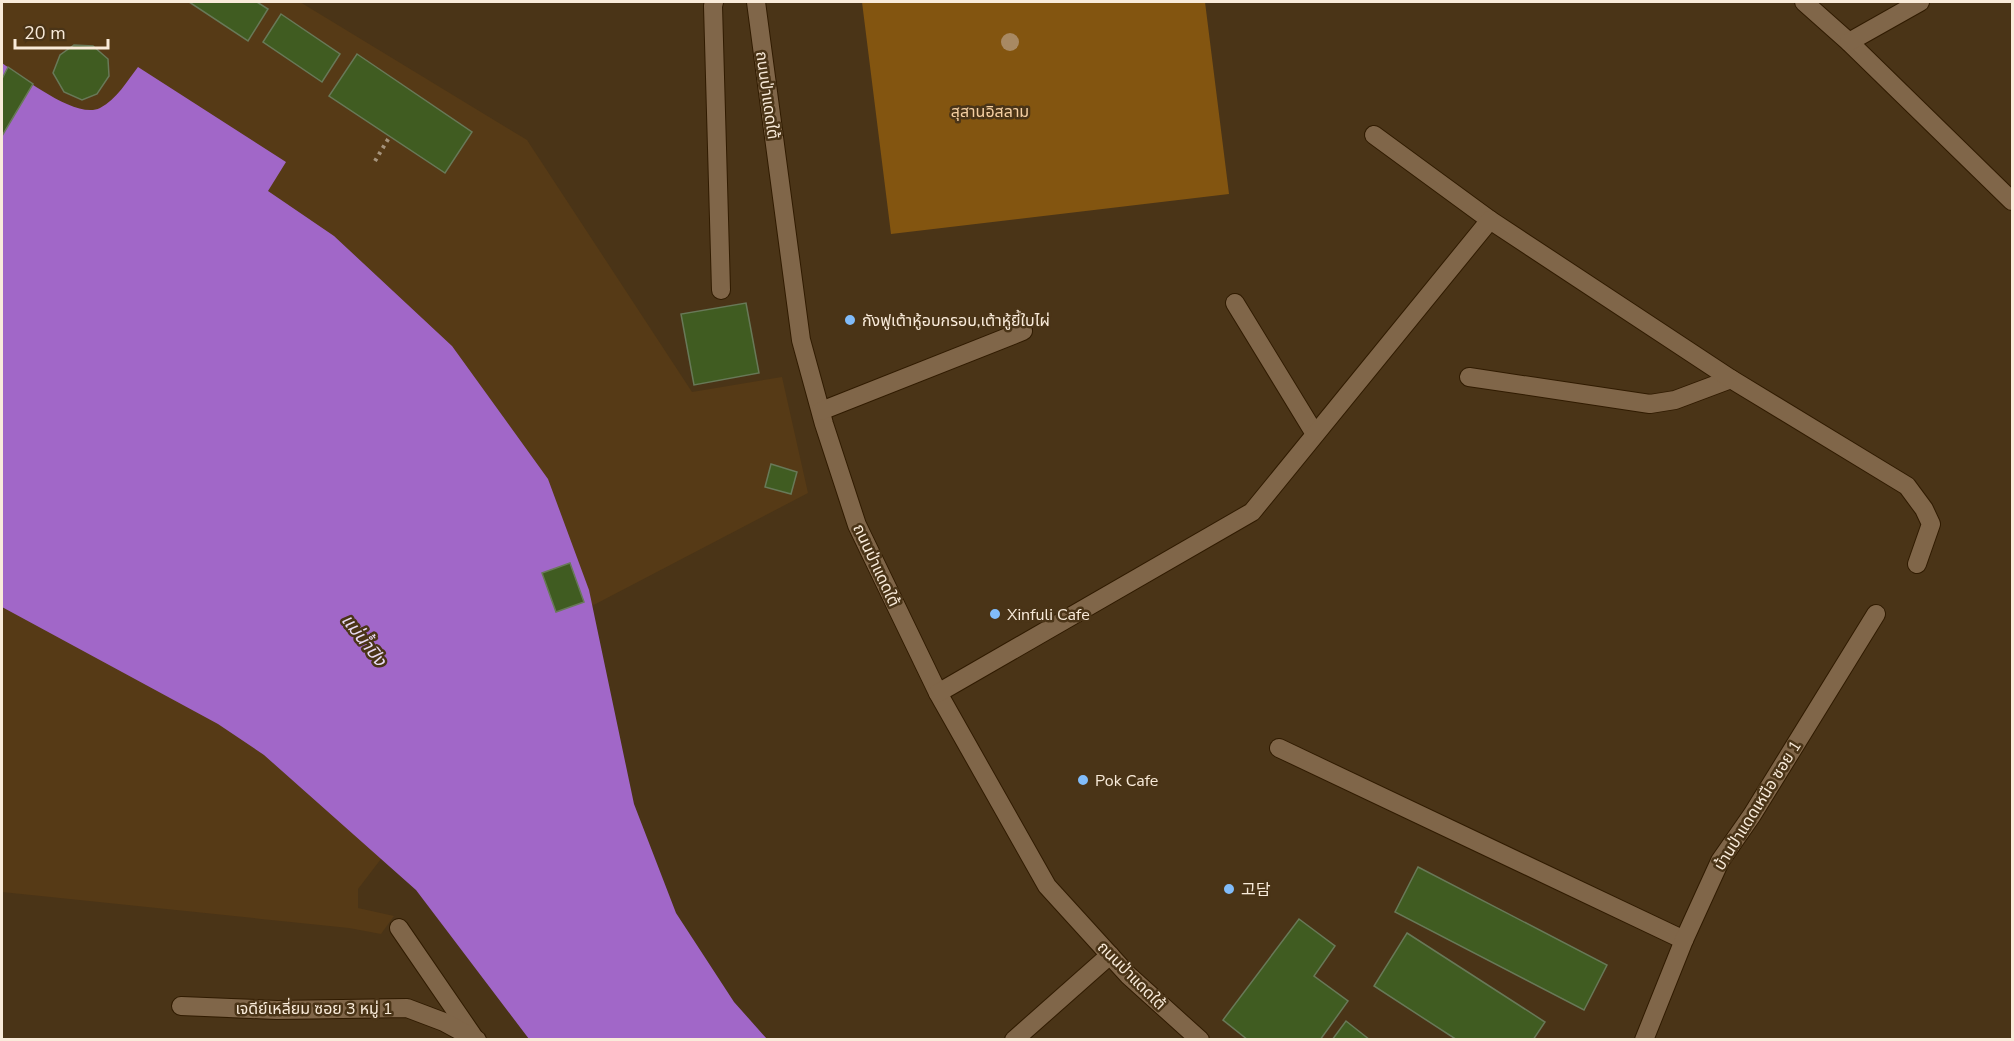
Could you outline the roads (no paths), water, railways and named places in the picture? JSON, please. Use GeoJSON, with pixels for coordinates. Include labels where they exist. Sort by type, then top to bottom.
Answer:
{"type":"FeatureCollection","features":[{"type":"Feature","properties":{"kind":"street"},"geometry":{"type":"LineString","coordinates":[[714,2],[721,290]]}},
{"type":"Feature","properties":{"kind":"street","name":"ถนนป่าแดดใต้"},"geometry":{"type":"LineString","coordinates":[[756,2],[801,340],[857,525],[938,693],[1047,886],[1128,975],[1189,1036]]}},
{"type":"Feature","properties":{"kind":"street"},"geometry":{"type":"LineString","coordinates":[[1804,2],[1849,42],[2013,201]]}},
{"type":"Feature","properties":{"kind":"street"},"geometry":{"type":"LineString","coordinates":[[1849,42],[1920,2]]}},
{"type":"Feature","properties":{"kind":"street"},"geometry":{"type":"LineString","coordinates":[[1374,135],[1490,220],[1731,379],[1907,486],[1924,509],[1931,524],[1917,564]]}},
{"type":"Feature","properties":{"kind":"street"},"geometry":{"type":"LineString","coordinates":[[938,693],[1252,512],[1490,220]]}},
{"type":"Feature","properties":{"kind":"street"},"geometry":{"type":"LineString","coordinates":[[1235,303],[1315,434]]}},
{"type":"Feature","properties":{"kind":"street"},"geometry":{"type":"LineString","coordinates":[[821,411],[1023,331]]}},
{"type":"Feature","properties":{"kind":"street"},"geometry":{"type":"LineString","coordinates":[[1469,377],[1650,404],[1675,400],[1731,379]]}},
{"type":"Feature","properties":{"kind":"street","name":"บ้านป่าแดดเหนือ ซอย 1"},"geometry":{"type":"LineString","coordinates":[[1644,1040],[1684,940],[1720,861],[1752,815],[1876,614]]}},
{"type":"Feature","properties":{"kind":"street"},"geometry":{"type":"LineString","coordinates":[[1279,748],[1684,940]]}},
{"type":"Feature","properties":{"kind":"street"},"geometry":{"type":"LineString","coordinates":[[399,928],[476,1038]]}},
{"type":"Feature","properties":{"kind":"street"},"geometry":{"type":"LineString","coordinates":[[1014,1040],[1110,954]]}},
{"type":"Feature","properties":{"kind":"street","name":"เจดีย์เหลี่ยม ซอย 3 หมู่ 1"},"geometry":{"type":"LineString","coordinates":[[181,1006],[277,1010],[407,1008],[444,1022],[476,1038]]}},
{"type":"Feature","properties":{"kind":"water","name":"แม่น้ำปิง"},"geometry":{"type":"Polygon","coordinates":[[[2,63],[49,95],[77,108],[90,110],[100,108],[112,100],[138,67],[286,162],[268,191],[334,236],[452,346],[548,479],[589,590],[634,804],[676,913],[734,1002],[767,1039],[529,1039],[416,890],[264,755],[218,724],[2,607],[2,63]]]}},
{"type":"Feature","properties":{"kind":"place","name":"กังฟูเต้าหู้อบกรอบ,เต้าหู้ยี้ใบไผ่"},"geometry":{"type":"Point","coordinates":[850,320]}},
{"type":"Feature","properties":{"kind":"place","name":"Xinfuli Cafe"},"geometry":{"type":"Point","coordinates":[995,614]}},
{"type":"Feature","properties":{"kind":"place","name":"Pok Cafe"},"geometry":{"type":"Point","coordinates":[1083,780]}},
{"type":"Feature","properties":{"kind":"place","name":"고담"},"geometry":{"type":"Point","coordinates":[1229,889]}},
{"type":"Feature","properties":{"kind":"park label","name":"สุสานอิสลาม"},"geometry":{"type":"Point","coordinates":[990,111]}}]}
